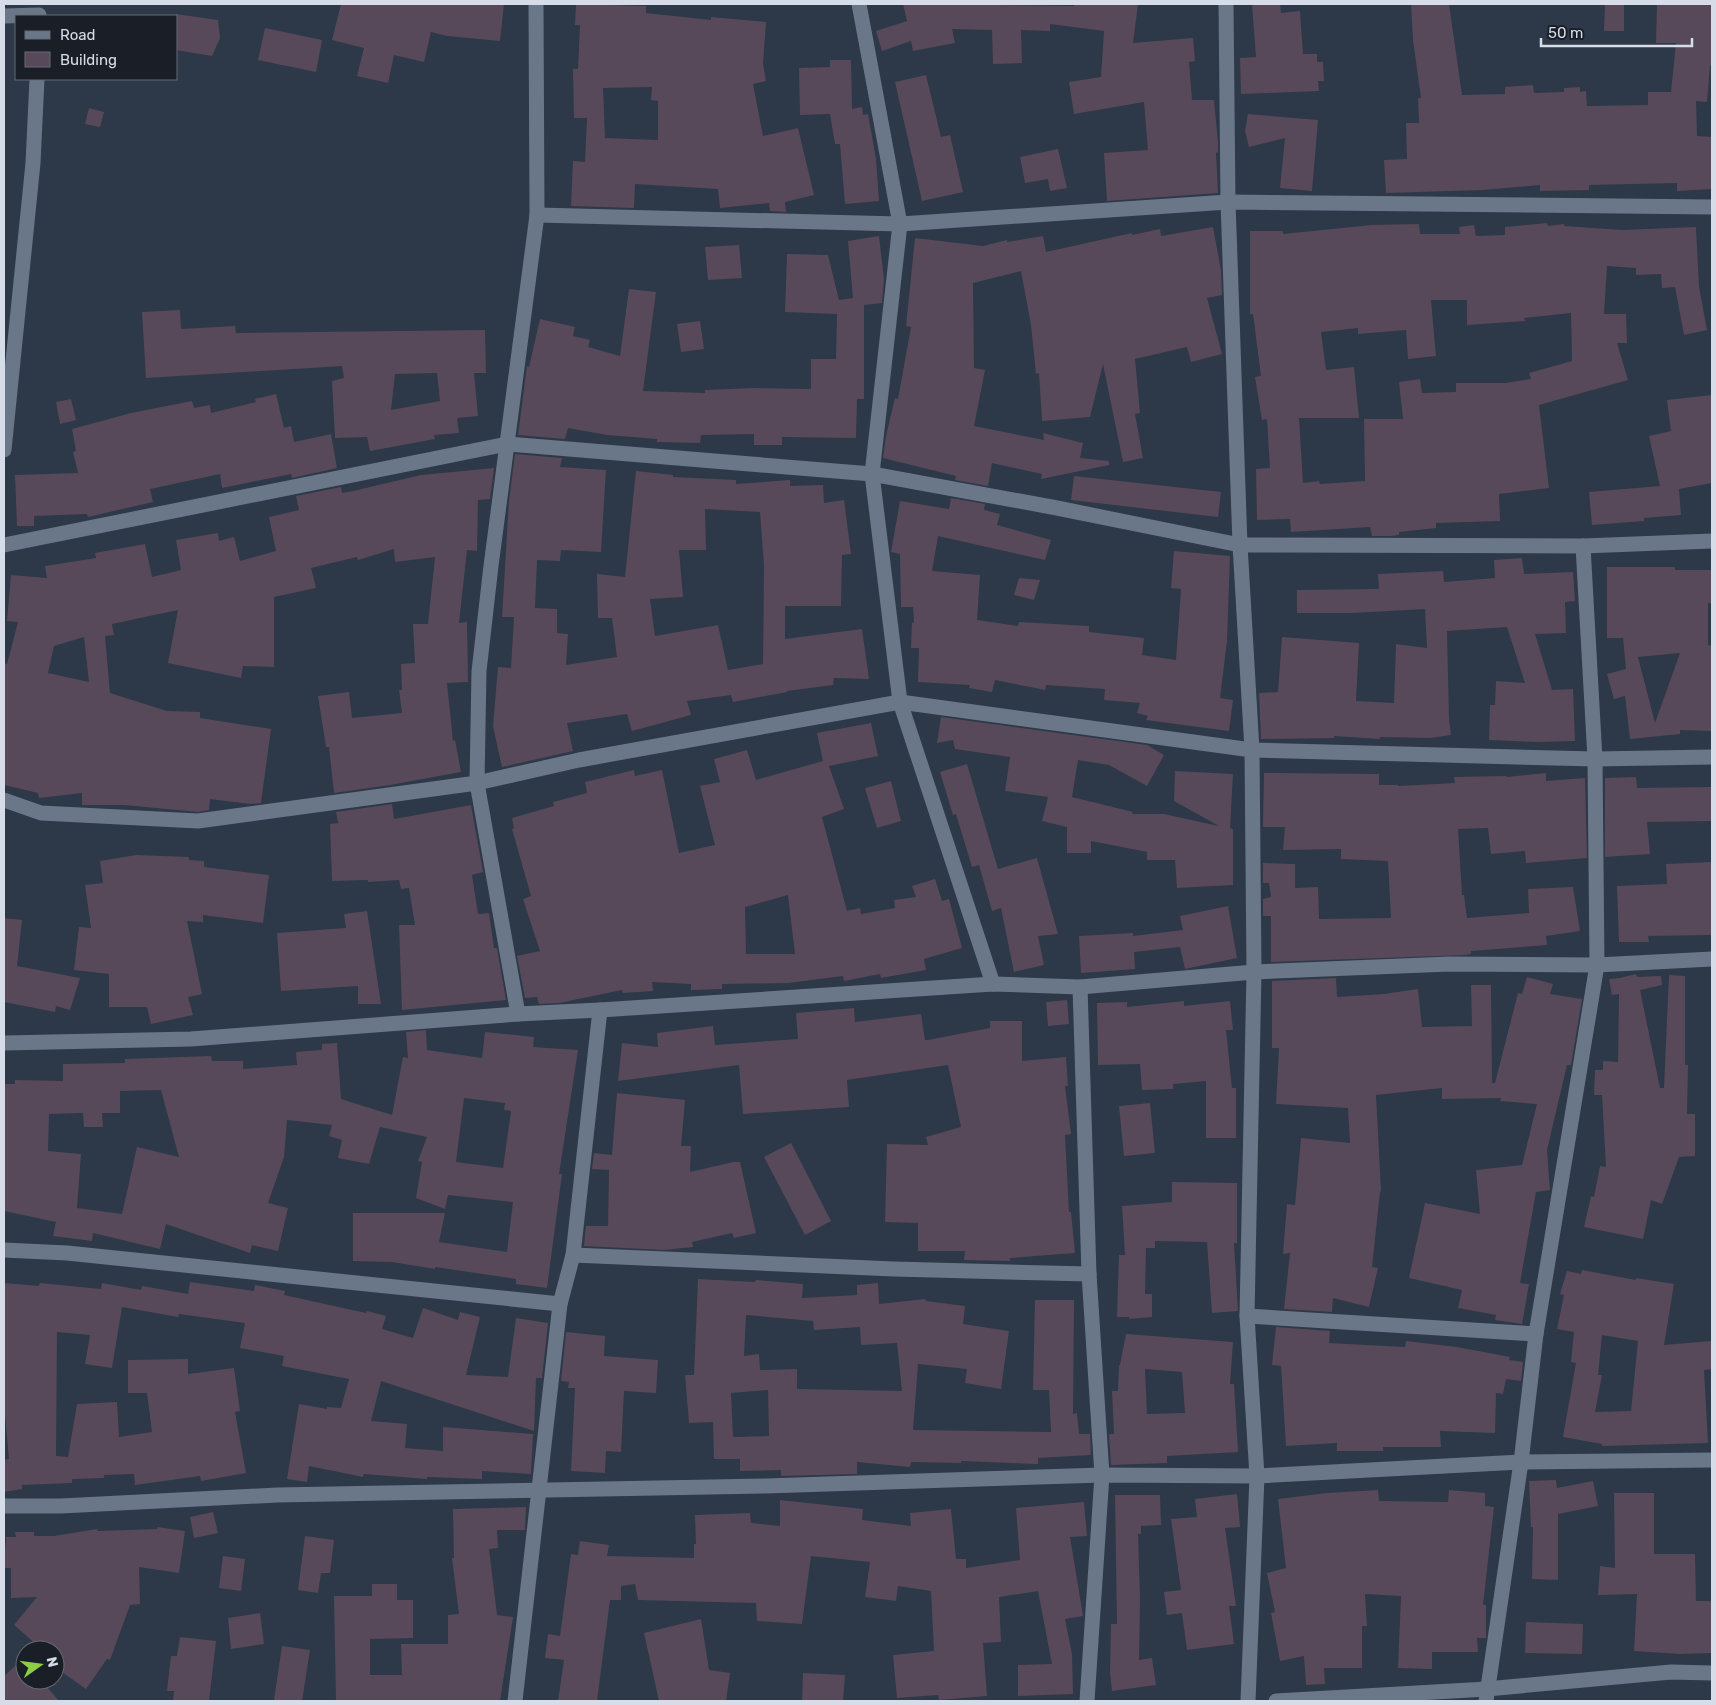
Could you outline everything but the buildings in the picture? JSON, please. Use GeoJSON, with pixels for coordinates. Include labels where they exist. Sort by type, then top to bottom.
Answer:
{"type":"FeatureCollection","features":[{"type":"Feature","properties":{"kind":"street"},"geometry":{"type":"LineString","coordinates":[[518,1014],[477,783],[479,671],[537,215],[536,4]]}},
{"type":"Feature","properties":{"kind":"street"},"geometry":{"type":"LineString","coordinates":[[859,4],[900,224],[872,474],[900,702],[993,984]]}},
{"type":"Feature","properties":{"kind":"street"},"geometry":{"type":"LineString","coordinates":[[1226,4],[1228,202],[1240,545],[1252,750],[1254,972],[1247,1316],[1257,1476],[1248,1701]]}},
{"type":"Feature","properties":{"kind":"street"},"geometry":{"type":"LineString","coordinates":[[4,16],[39,12]]}},
{"type":"Feature","properties":{"kind":"street"},"geometry":{"type":"LineString","coordinates":[[4,450],[10,341],[33,162],[36,80]]}},
{"type":"Feature","properties":{"kind":"street"},"geometry":{"type":"LineString","coordinates":[[537,215],[900,224],[1228,202],[1712,207]]}},
{"type":"Feature","properties":{"kind":"street"},"geometry":{"type":"LineString","coordinates":[[4,546],[507,444],[872,474],[1057,508],[1240,545],[1583,546],[1712,541]]}},
{"type":"Feature","properties":{"kind":"street"},"geometry":{"type":"LineString","coordinates":[[1486,1695],[1522,1462],[1536,1334],[1597,965],[1595,759],[1583,546]]}},
{"type":"Feature","properties":{"kind":"street"},"geometry":{"type":"LineString","coordinates":[[4,800],[42,813],[198,821],[477,783],[579,760],[900,702],[1252,750],[1595,759],[1712,757]]}},
{"type":"Feature","properties":{"kind":"street"},"geometry":{"type":"LineString","coordinates":[[4,1042],[191,1039],[518,1014],[993,984],[1080,987],[1254,972],[1450,964],[1597,965],[1712,958]]}},
{"type":"Feature","properties":{"kind":"street"},"geometry":{"type":"LineString","coordinates":[[1080,987],[1089,1274],[1102,1475],[1087,1701]]}},
{"type":"Feature","properties":{"kind":"street"},"geometry":{"type":"LineString","coordinates":[[515,1701],[560,1304],[573,1255],[600,1010]]}},
{"type":"Feature","properties":{"kind":"street"},"geometry":{"type":"LineString","coordinates":[[4,1250],[67,1253],[560,1304]]}},
{"type":"Feature","properties":{"kind":"street"},"geometry":{"type":"LineString","coordinates":[[573,1255],[894,1269],[1089,1274]]}},
{"type":"Feature","properties":{"kind":"street"},"geometry":{"type":"LineString","coordinates":[[1247,1316],[1536,1334]]}},
{"type":"Feature","properties":{"kind":"street"},"geometry":{"type":"LineString","coordinates":[[4,1506],[61,1506],[277,1495],[766,1486],[1102,1475],[1257,1476],[1522,1462],[1712,1460]]}},
{"type":"Feature","properties":{"kind":"street"},"geometry":{"type":"LineString","coordinates":[[1276,1701],[1486,1695],[1671,1672],[1712,1673]]}}]}
